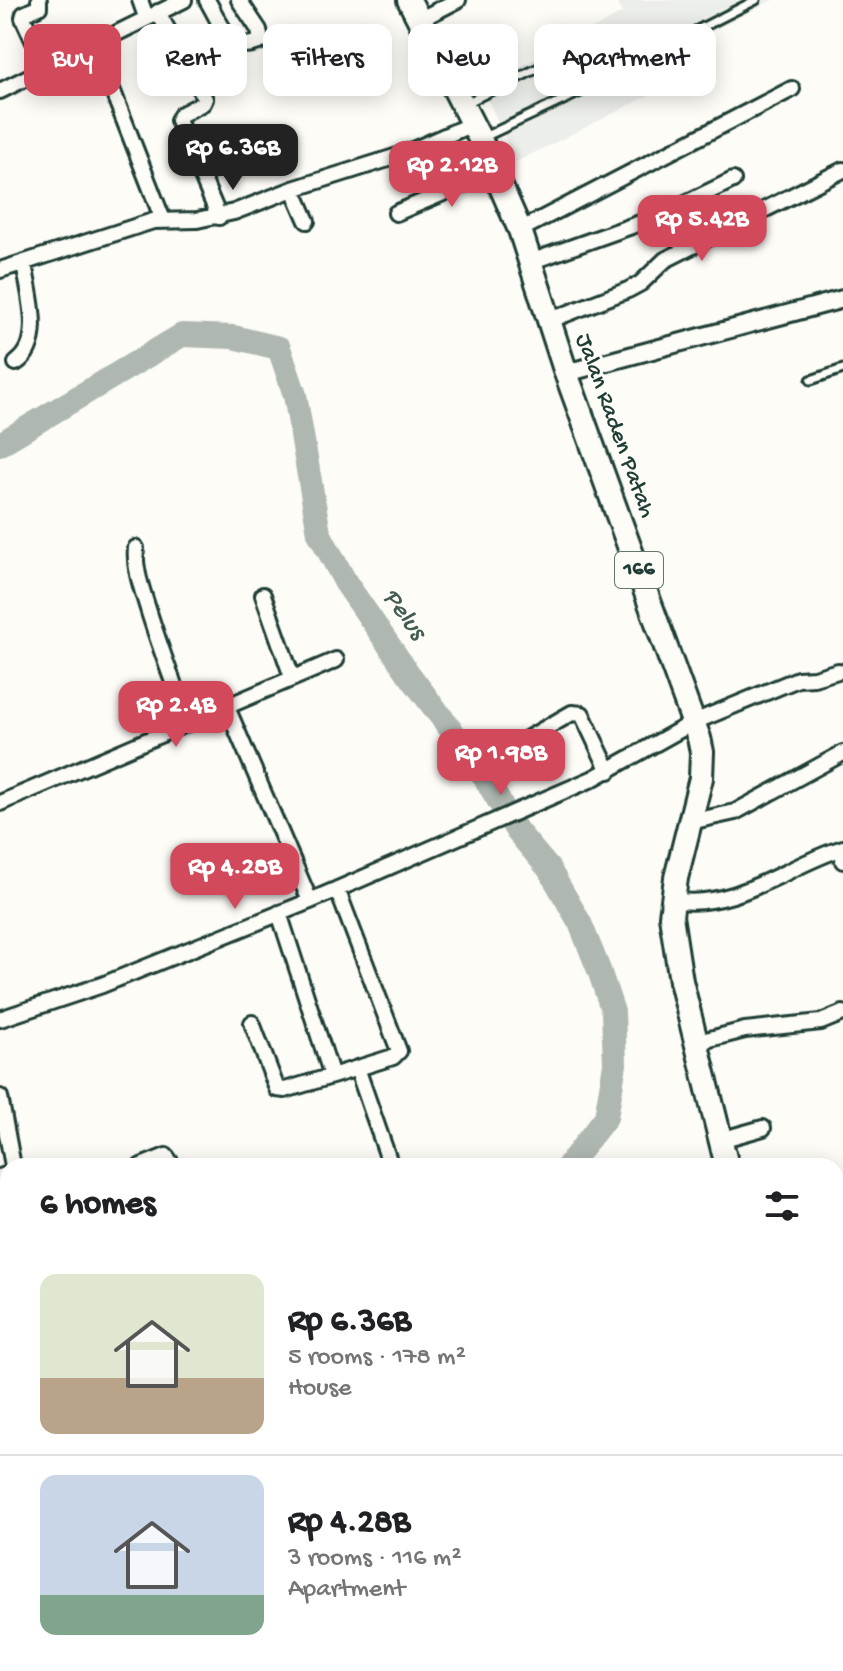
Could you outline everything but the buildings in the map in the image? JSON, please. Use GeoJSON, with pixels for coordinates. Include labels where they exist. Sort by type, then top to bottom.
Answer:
{"type":"FeatureCollection","features":[{"type":"Feature","properties":{"kind":"main road","name":"Jalan Raden Patah"},"geometry":{"type":"LineString","coordinates":[[414,10],[495,171],[520,230],[566,373],[694,722],[702,764],[672,900],[673,936],[725,1158]]}},
{"type":"Feature","properties":{"kind":"street"},"geometry":{"type":"LineString","coordinates":[[26,24],[24,14],[39,7],[39,0]]}},
{"type":"Feature","properties":{"kind":"street"},"geometry":{"type":"LineString","coordinates":[[140,0],[205,99],[178,120],[219,217]]}},
{"type":"Feature","properties":{"kind":"street"},"geometry":{"type":"LineString","coordinates":[[121,30],[184,0]]}},
{"type":"Feature","properties":{"kind":"street"},"geometry":{"type":"LineString","coordinates":[[207,0],[230,38],[237,44],[247,46],[261,41],[259,30],[239,0]]}},
{"type":"Feature","properties":{"kind":"street"},"geometry":{"type":"LineString","coordinates":[[414,10],[458,0]]}},
{"type":"Feature","properties":{"kind":"street"},"geometry":{"type":"LineString","coordinates":[[1,88],[24,78]]}},
{"type":"Feature","properties":{"kind":"street"},"geometry":{"type":"LineString","coordinates":[[520,230],[792,89]]}},
{"type":"Feature","properties":{"kind":"street"},"geometry":{"type":"LineString","coordinates":[[115,96],[163,220]]}},
{"type":"Feature","properties":{"kind":"street"},"geometry":{"type":"LineString","coordinates":[[0,270],[153,221],[219,217],[293,189],[404,154],[471,123]]}},
{"type":"Feature","properties":{"kind":"street"},"geometry":{"type":"LineString","coordinates":[[548,321],[628,290],[641,283],[665,260],[843,170]]}},
{"type":"Feature","properties":{"kind":"street"},"geometry":{"type":"LineString","coordinates":[[396,213],[495,171]]}},
{"type":"Feature","properties":{"kind":"street"},"geometry":{"type":"LineString","coordinates":[[530,262],[657,217],[733,180]]}},
{"type":"Feature","properties":{"kind":"street"},"geometry":{"type":"LineString","coordinates":[[293,189],[307,221]]}},
{"type":"Feature","properties":{"kind":"street"},"geometry":{"type":"LineString","coordinates":[[16,363],[26,357],[32,340],[24,264]]}},
{"type":"Feature","properties":{"kind":"street"},"geometry":{"type":"LineString","coordinates":[[566,373],[843,299]]}},
{"type":"Feature","properties":{"kind":"street"},"geometry":{"type":"LineString","coordinates":[[136,548],[135,562],[141,585],[188,723]]}},
{"type":"Feature","properties":{"kind":"street"},"geometry":{"type":"LineString","coordinates":[[263,595],[292,677]]}},
{"type":"Feature","properties":{"kind":"street"},"geometry":{"type":"LineString","coordinates":[[0,803],[336,660]]}},
{"type":"Feature","properties":{"kind":"street"},"geometry":{"type":"LineString","coordinates":[[0,1019],[102,985],[310,901],[609,771],[694,722],[798,679],[812,679],[838,671]]}},
{"type":"Feature","properties":{"kind":"street"},"geometry":{"type":"LineString","coordinates":[[226,705],[310,901]]}},
{"type":"Feature","properties":{"kind":"street"},"geometry":{"type":"LineString","coordinates":[[525,740],[572,713],[582,714],[609,771]]}},
{"type":"Feature","properties":{"kind":"street"},"geometry":{"type":"LineString","coordinates":[[690,822],[735,812],[843,753]]}},
{"type":"Feature","properties":{"kind":"street"},"geometry":{"type":"LineString","coordinates":[[672,900],[705,899],[747,891],[843,848]]}},
{"type":"Feature","properties":{"kind":"street"},"geometry":{"type":"LineString","coordinates":[[252,1023],[277,1089],[285,1090],[393,1057],[399,1051],[337,889]]}},
{"type":"Feature","properties":{"kind":"street"},"geometry":{"type":"LineString","coordinates":[[279,913],[332,1076]]}},
{"type":"Feature","properties":{"kind":"street"},"geometry":{"type":"LineString","coordinates":[[698,1042],[745,1030],[821,1022],[843,1013]]}},
{"type":"Feature","properties":{"kind":"street"},"geometry":{"type":"LineString","coordinates":[[357,1068],[388,1158]]}},
{"type":"Feature","properties":{"kind":"street"},"geometry":{"type":"LineString","coordinates":[[0,1097],[11,1158]]}},
{"type":"Feature","properties":{"kind":"street"},"geometry":{"type":"LineString","coordinates":[[720,1140],[763,1128]]}},
{"type":"Feature","properties":{"kind":"lane"},"geometry":{"type":"LineString","coordinates":[[709,24],[756,0]]}},
{"type":"Feature","properties":{"kind":"lane"},"geometry":{"type":"LineString","coordinates":[[471,123],[534,80]]}},
{"type":"Feature","properties":{"kind":"lane"},"geometry":{"type":"LineString","coordinates":[[471,123],[556,96]]}},
{"type":"Feature","properties":{"kind":"lane"},"geometry":{"type":"LineString","coordinates":[[811,380],[843,369]]}},
{"type":"Feature","properties":{"kind":"shaded area"},"geometry":{"type":"Polygon","coordinates":[[[616,0],[773,0],[716,29],[716,24],[601,24],[622,13],[616,0]]]}},
{"type":"Feature","properties":{"kind":"shaded area"},"geometry":{"type":"Polygon","coordinates":[[[534,59],[534,96],[648,96],[516,162],[486,96],[518,96],[518,68],[534,59]]]}},
{"type":"Feature","properties":{"kind":"waterway","name":"Pelus"},"geometry":{"type":"LineString","coordinates":[[0,444],[182,335],[233,337],[279,348],[295,395],[319,533],[346,583],[408,673],[476,763],[517,831],[549,869],[580,923],[599,970],[613,1012],[615,1064],[606,1117],[574,1158]]}}]}
